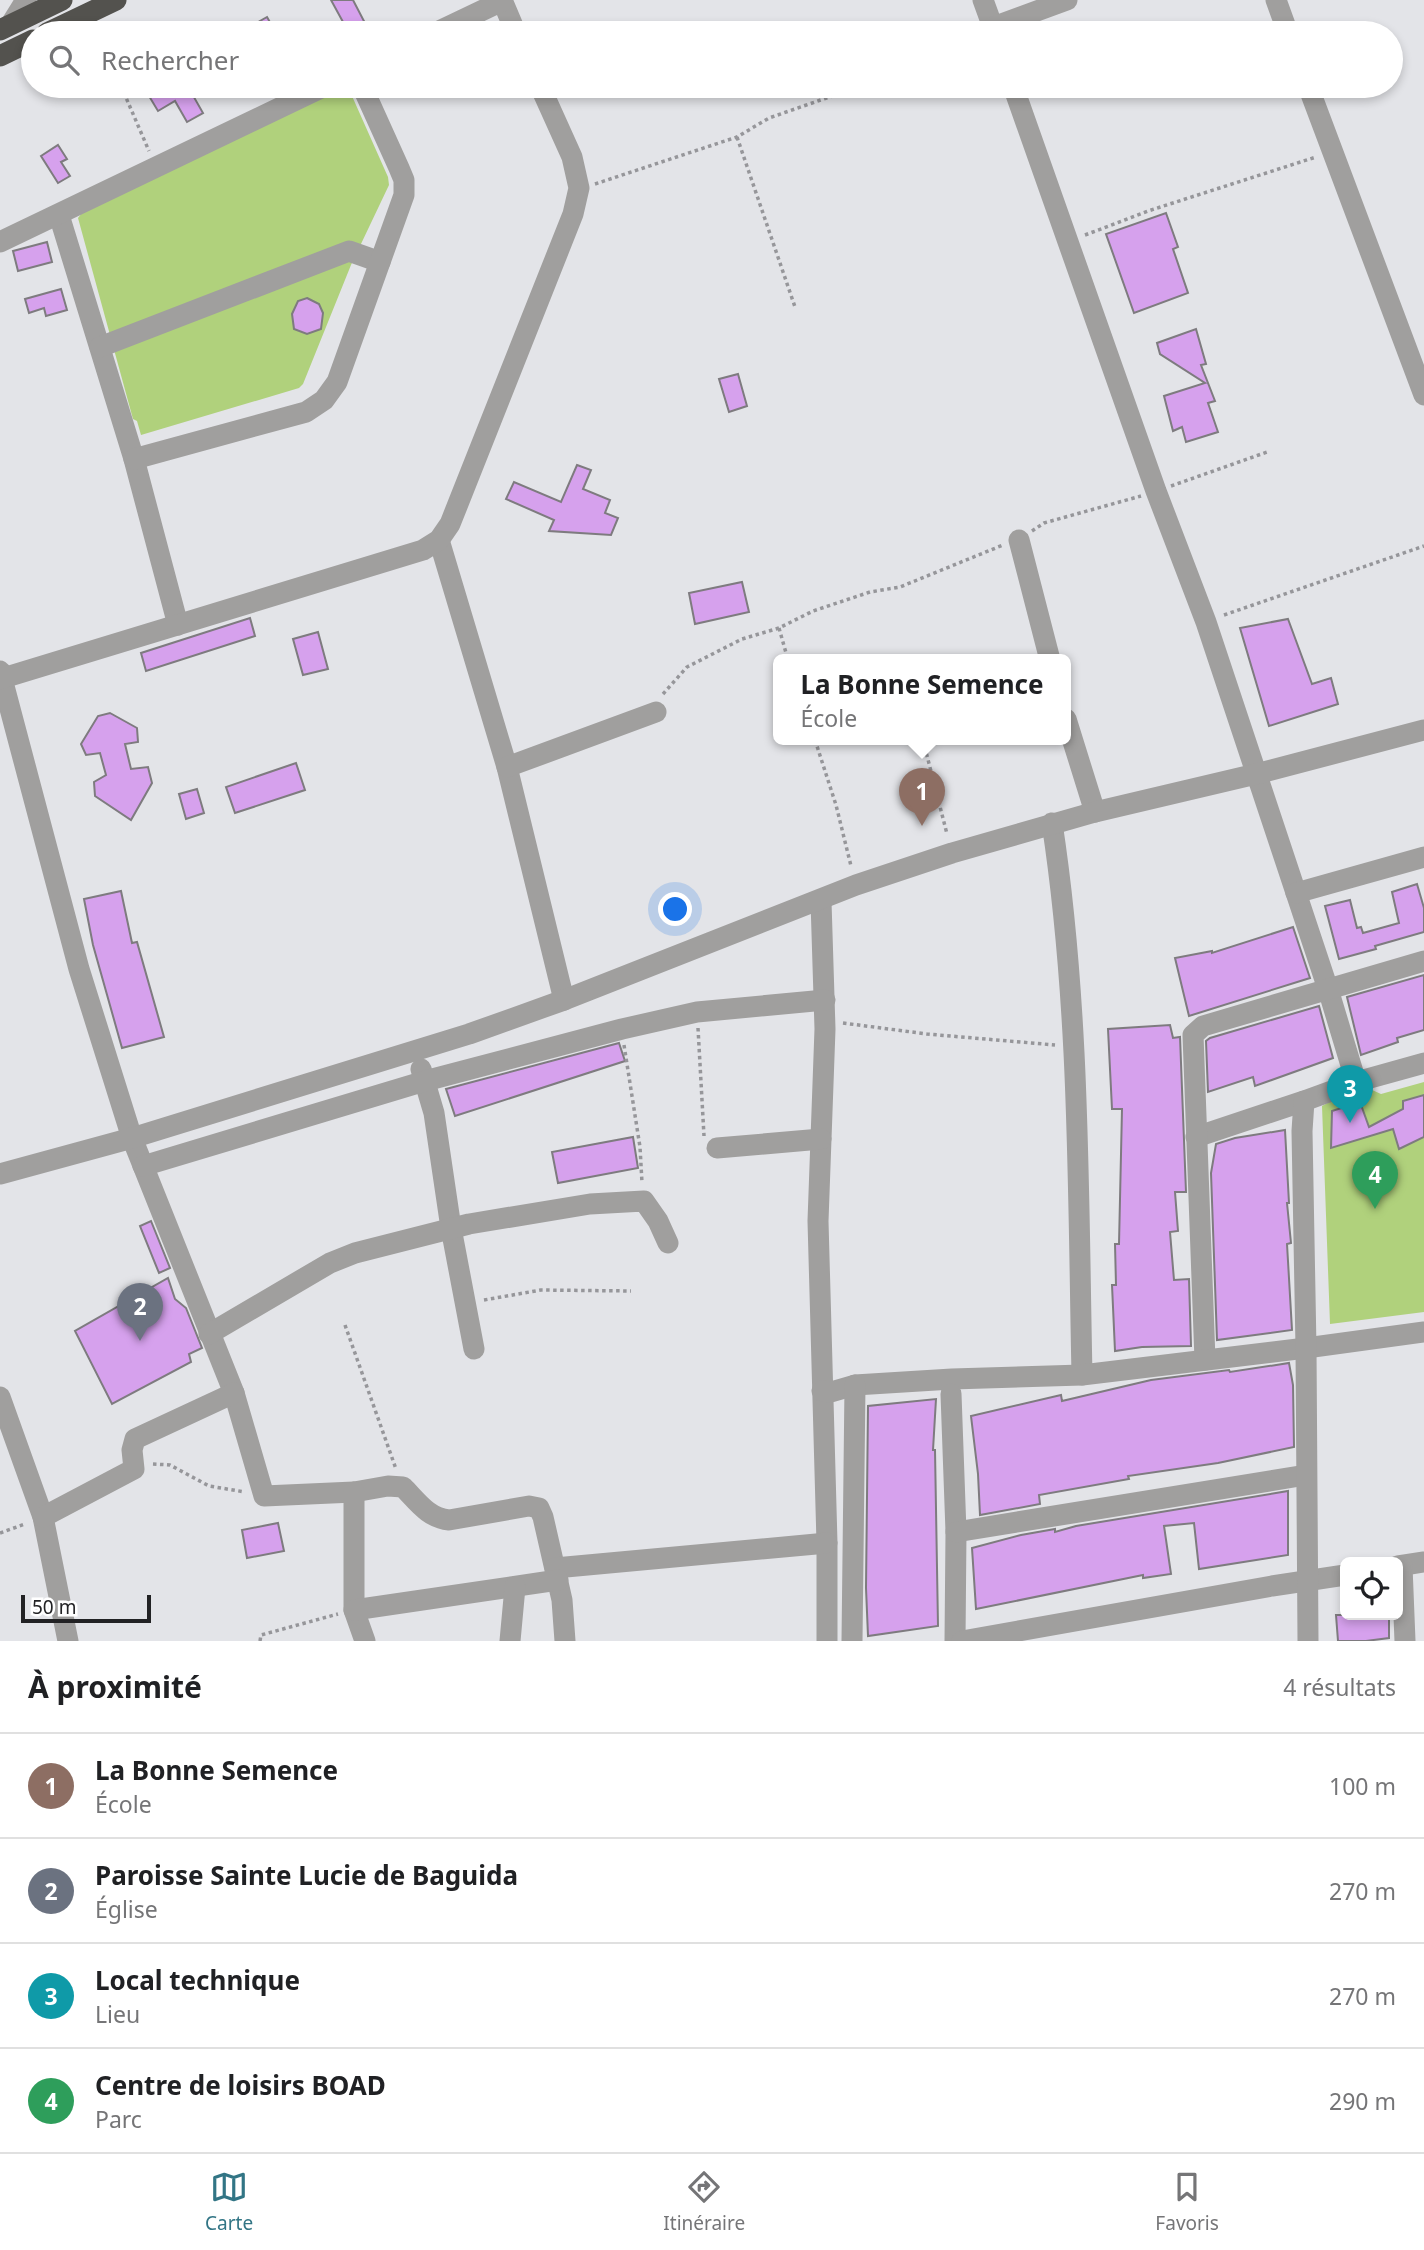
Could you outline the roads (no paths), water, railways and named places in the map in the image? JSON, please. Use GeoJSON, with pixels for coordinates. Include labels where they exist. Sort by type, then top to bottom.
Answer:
{"type":"FeatureCollection","features":[{"type":"Feature","properties":{"kind":"highway"},"geometry":{"type":"LineString","coordinates":[[6,27],[62,0]]}},
{"type":"Feature","properties":{"kind":"highway"},"geometry":{"type":"LineString","coordinates":[[72,21],[116,0]]}},
{"type":"Feature","properties":{"kind":"highway"},"geometry":{"type":"LineString","coordinates":[[0,56],[21,46]]}},
{"type":"Feature","properties":{"kind":"street"},"geometry":{"type":"LineString","coordinates":[[6,27],[26,0]]}},
{"type":"Feature","properties":{"kind":"street"},"geometry":{"type":"LineString","coordinates":[[983,0],[991,21]]}},
{"type":"Feature","properties":{"kind":"street"},"geometry":{"type":"LineString","coordinates":[[1016,21],[1067,0]]}},
{"type":"Feature","properties":{"kind":"street"},"geometry":{"type":"LineString","coordinates":[[1276,0],[1284,21]]}},
{"type":"Feature","properties":{"kind":"street"},"geometry":{"type":"LineString","coordinates":[[460,21],[502,1],[511,21]]}},
{"type":"Feature","properties":{"kind":"street"},"geometry":{"type":"LineString","coordinates":[[0,242],[300,98]]}},
{"type":"Feature","properties":{"kind":"street"},"geometry":{"type":"LineString","coordinates":[[134,459],[306,412],[324,400],[337,382],[404,195],[404,180],[367,98]]}},
{"type":"Feature","properties":{"kind":"street"},"geometry":{"type":"LineString","coordinates":[[545,98],[572,157],[579,188],[573,214],[450,524],[439,540],[423,550],[1,676],[79,969],[132,1138],[234,1393],[264,1496],[403,1487],[428,1514],[449,1520],[529,1506],[539,1508],[544,1517],[557,1574],[565,1641]]}},
{"type":"Feature","properties":{"kind":"street"},"geometry":{"type":"LineString","coordinates":[[1017,98],[1156,491],[1206,622],[1328,989],[1356,1082]]}},
{"type":"Feature","properties":{"kind":"street"},"geometry":{"type":"LineString","coordinates":[[1312,98],[1424,395]]}},
{"type":"Feature","properties":{"kind":"street"},"geometry":{"type":"LineString","coordinates":[[59,215],[134,459],[178,625]]}},
{"type":"Feature","properties":{"kind":"street"},"geometry":{"type":"LineString","coordinates":[[100,347],[349,251],[380,262]]}},
{"type":"Feature","properties":{"kind":"street"},"geometry":{"type":"LineString","coordinates":[[439,540],[507,767],[564,1000]]}},
{"type":"Feature","properties":{"kind":"street"},"geometry":{"type":"LineString","coordinates":[[1018,540],[1048,654]]}},
{"type":"Feature","properties":{"kind":"street"},"geometry":{"type":"LineString","coordinates":[[507,767],[656,712]]}},
{"type":"Feature","properties":{"kind":"street"},"geometry":{"type":"LineString","coordinates":[[0,1174],[132,1138],[469,1034],[564,1000],[856,885],[952,853],[1052,823],[1424,730]]}},
{"type":"Feature","properties":{"kind":"street"},"geometry":{"type":"LineString","coordinates":[[1071,735],[1095,812]]}},
{"type":"Feature","properties":{"kind":"street"},"geometry":{"type":"LineString","coordinates":[[1052,823],[1074,1047],[1082,1375]]}},
{"type":"Feature","properties":{"kind":"street"},"geometry":{"type":"LineString","coordinates":[[1296,893],[1424,857]]}},
{"type":"Feature","properties":{"kind":"street"},"geometry":{"type":"LineString","coordinates":[[821,901],[825,1028],[818,1221],[827,1641]]}},
{"type":"Feature","properties":{"kind":"street"},"geometry":{"type":"LineString","coordinates":[[1205,1360],[1193,1035],[1203,1026],[1424,961]]}},
{"type":"Feature","properties":{"kind":"street"},"geometry":{"type":"LineString","coordinates":[[143,1166],[425,1081],[622,1029],[697,1012],[824,1000]]}},
{"type":"Feature","properties":{"kind":"street"},"geometry":{"type":"LineString","coordinates":[[415,1050],[434,1113],[451,1228],[474,1349]]}},
{"type":"Feature","properties":{"kind":"street"},"geometry":{"type":"LineString","coordinates":[[1196,1137],[1356,1082],[1424,1063]]}},
{"type":"Feature","properties":{"kind":"street"},"geometry":{"type":"LineString","coordinates":[[1304,1101],[1308,1641]]}},
{"type":"Feature","properties":{"kind":"street"},"geometry":{"type":"LineString","coordinates":[[717,1148],[821,1139]]}},
{"type":"Feature","properties":{"kind":"street"},"geometry":{"type":"LineString","coordinates":[[209,1334],[330,1263],[355,1253],[451,1228],[590,1203],[643,1201],[658,1222],[668,1243]]}},
{"type":"Feature","properties":{"kind":"street"},"geometry":{"type":"LineString","coordinates":[[822,1391],[855,1385],[952,1379],[1082,1375],[1424,1332]]}},
{"type":"Feature","properties":{"kind":"street"},"geometry":{"type":"LineString","coordinates":[[852,1641],[855,1385]]}},
{"type":"Feature","properties":{"kind":"street"},"geometry":{"type":"LineString","coordinates":[[43,1517],[134,1469],[132,1450],[135,1439],[234,1393]]}},
{"type":"Feature","properties":{"kind":"street"},"geometry":{"type":"LineString","coordinates":[[951,1394],[956,1532],[955,1641]]}},
{"type":"Feature","properties":{"kind":"street"},"geometry":{"type":"LineString","coordinates":[[0,1397],[43,1517],[68,1641]]}},
{"type":"Feature","properties":{"kind":"street"},"geometry":{"type":"LineString","coordinates":[[956,1532],[1306,1475]]}},
{"type":"Feature","properties":{"kind":"street"},"geometry":{"type":"LineString","coordinates":[[355,1492],[354,1610],[365,1641]]}},
{"type":"Feature","properties":{"kind":"street"},"geometry":{"type":"LineString","coordinates":[[354,1610],[514,1587],[557,1574],[827,1543]]}},
{"type":"Feature","properties":{"kind":"street"},"geometry":{"type":"LineString","coordinates":[[1403,1566],[1424,1562]]}},
{"type":"Feature","properties":{"kind":"street"},"geometry":{"type":"LineString","coordinates":[[962,1641],[1083,1631],[1340,1576]]}},
{"type":"Feature","properties":{"kind":"street"},"geometry":{"type":"LineString","coordinates":[[510,1641],[514,1587]]}},
{"type":"Feature","properties":{"kind":"street"},"geometry":{"type":"LineString","coordinates":[[1403,1611],[1405,1641]]}},
{"type":"Feature","properties":{"kind":"place","name":"La Bonne Semence"},"geometry":{"type":"Point","coordinates":[922,826]}},
{"type":"Feature","properties":{"kind":"place","name":"Local technique"},"geometry":{"type":"Point","coordinates":[1350,1123]}},
{"type":"Feature","properties":{"kind":"place","name":"Centre de loisirs BOAD"},"geometry":{"type":"Point","coordinates":[1375,1209]}},
{"type":"Feature","properties":{"kind":"place","name":"Paroisse Sainte Lucie de Baguida"},"geometry":{"type":"Point","coordinates":[140,1341]}}]}
